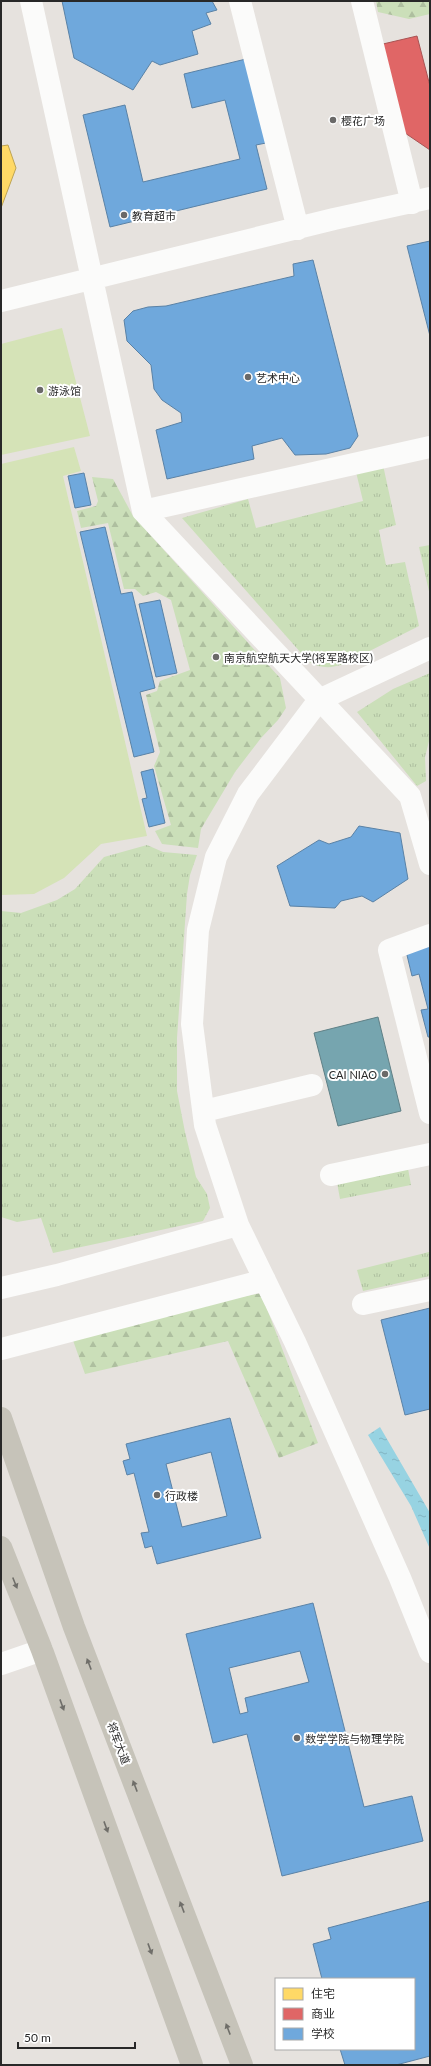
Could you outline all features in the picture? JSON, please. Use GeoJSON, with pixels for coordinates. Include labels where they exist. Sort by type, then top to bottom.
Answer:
{"type":"FeatureCollection","features":[{"type":"Feature","properties":{"kind":"main road","name":"将军大道"},"geometry":{"type":"LineString","coordinates":[[1,1418],[74,1628],[242,2065]]}},
{"type":"Feature","properties":{"kind":"main road"},"geometry":{"type":"LineString","coordinates":[[1,1547],[42,1650],[192,2065]]}},
{"type":"Feature","properties":{"kind":"street"},"geometry":{"type":"LineString","coordinates":[[31,1],[91,280],[143,511],[410,796],[430,864]]}},
{"type":"Feature","properties":{"kind":"street"},"geometry":{"type":"LineString","coordinates":[[240,1],[298,229]]}},
{"type":"Feature","properties":{"kind":"street"},"geometry":{"type":"LineString","coordinates":[[1,301],[298,229],[353,214],[421,200],[362,1]]}},
{"type":"Feature","properties":{"kind":"street"},"geometry":{"type":"LineString","coordinates":[[143,511],[430,448]]}},
{"type":"Feature","properties":{"kind":"street"},"geometry":{"type":"LineString","coordinates":[[430,648],[319,700],[248,794],[216,857],[198,930],[192,1024],[205,1125],[238,1225],[266,1280],[298,1349],[400,1578],[430,1652]]}},
{"type":"Feature","properties":{"kind":"street"},"geometry":{"type":"LineString","coordinates":[[430,934],[389,950],[425,1070],[430,1113]]}},
{"type":"Feature","properties":{"kind":"street"},"geometry":{"type":"LineString","coordinates":[[204,1111],[312,1085]]}},
{"type":"Feature","properties":{"kind":"street"},"geometry":{"type":"LineString","coordinates":[[331,1175],[430,1154]]}},
{"type":"Feature","properties":{"kind":"street"},"geometry":{"type":"LineString","coordinates":[[1,1288],[57,1275],[238,1225]]}},
{"type":"Feature","properties":{"kind":"street"},"geometry":{"type":"LineString","coordinates":[[1,1349],[266,1280]]}},
{"type":"Feature","properties":{"kind":"street"},"geometry":{"type":"LineString","coordinates":[[363,1304],[430,1290]]}},
{"type":"Feature","properties":{"kind":"street"},"geometry":{"type":"LineString","coordinates":[[1,1664],[42,1650]]}},
{"type":"Feature","properties":{"kind":"green space"},"geometry":{"type":"Polygon","coordinates":[[[376,1],[430,1],[430,14],[409,19],[378,12],[376,1]]]}},
{"type":"Feature","properties":{"kind":"green space","name":"游泳馆"},"geometry":{"type":"Polygon","coordinates":[[[62,328],[90,436],[1,455],[1,344],[62,328]]]}},
{"type":"Feature","properties":{"kind":"green space"},"geometry":{"type":"Polygon","coordinates":[[[74,447],[81,471],[63,476],[147,836],[101,844],[64,878],[34,894],[1,895],[1,464],[74,447]]]}},
{"type":"Feature","properties":{"kind":"green space"},"geometry":{"type":"Polygon","coordinates":[[[383,465],[396,525],[379,530],[386,565],[405,562],[419,626],[344,664],[331,667],[318,666],[309,662],[182,518],[248,499],[256,528],[363,501],[356,472],[383,465]]]}},
{"type":"Feature","properties":{"kind":"green space"},"geometry":{"type":"Polygon","coordinates":[[[92,477],[113,479],[133,516],[280,678],[286,708],[278,720],[261,738],[235,772],[201,829],[198,848],[162,844],[155,831],[171,825],[154,766],[160,752],[146,695],[157,691],[160,681],[190,670],[171,600],[156,592],[143,596],[135,589],[124,589],[108,523],[81,528],[77,511],[96,506],[98,501],[92,477]]]}},
{"type":"Feature","properties":{"kind":"green space"},"geometry":{"type":"Polygon","coordinates":[[[430,545],[430,596],[419,547],[430,545]]]}},
{"type":"Feature","properties":{"kind":"green space"},"geometry":{"type":"Polygon","coordinates":[[[430,673],[430,737],[425,757],[426,781],[417,786],[357,712],[393,689],[430,673]]]}},
{"type":"Feature","properties":{"kind":"green space"},"geometry":{"type":"Polygon","coordinates":[[[147,845],[163,852],[197,855],[190,875],[187,894],[177,1038],[177,1091],[196,1177],[207,1194],[210,1208],[203,1221],[53,1253],[41,1218],[17,1222],[1,1217],[1,911],[21,913],[57,900],[75,889],[104,857],[147,845]]]}},
{"type":"Feature","properties":{"kind":"green space"},"geometry":{"type":"Polygon","coordinates":[[[407,1163],[411,1185],[340,1199],[336,1177],[407,1163]]]}},
{"type":"Feature","properties":{"kind":"green space"},"geometry":{"type":"Polygon","coordinates":[[[429,1252],[430,1276],[363,1291],[357,1270],[429,1252]]]}},
{"type":"Feature","properties":{"kind":"green space"},"geometry":{"type":"Polygon","coordinates":[[[261,1293],[318,1443],[279,1458],[228,1341],[85,1374],[70,1332],[261,1293]]]}},
{"type":"Feature","properties":{"kind":"water"},"geometry":{"type":"Polygon","coordinates":[[[380,1427],[430,1513],[430,1549],[411,1506],[368,1435],[380,1427]]]}},
{"type":"Feature","properties":{"kind":"building: 住宅"},"geometry":{"type":"Polygon","coordinates":[[[8,145],[16,168],[1,208],[1,146],[8,145]]]}},
{"type":"Feature","properties":{"kind":"building: 商业"},"geometry":{"type":"Polygon","coordinates":[[[417,36],[430,86],[430,150],[405,133],[383,44],[417,36]]]}},
{"type":"Feature","properties":{"kind":"building: 学校"},"geometry":{"type":"Polygon","coordinates":[[[62,1],[212,1],[217,10],[206,13],[211,24],[192,31],[198,54],[160,65],[152,61],[133,90],[74,58],[62,1]]]}},
{"type":"Feature","properties":{"kind":"building: 学校"},"geometry":{"type":"Polygon","coordinates":[[[246,59],[266,143],[256,145],[267,189],[110,227],[83,115],[125,105],[143,182],[240,159],[225,100],[192,108],[184,74],[246,59]]]}},
{"type":"Feature","properties":{"kind":"building: 学校"},"geometry":{"type":"Polygon","coordinates":[[[430,241],[430,336],[407,246],[430,241]]]}},
{"type":"Feature","properties":{"kind":"building: 学校","name":"艺术中心"},"geometry":{"type":"Polygon","coordinates":[[[313,260],[358,436],[350,448],[326,454],[295,455],[282,438],[252,446],[254,459],[167,479],[156,430],[182,422],[181,413],[162,400],[154,389],[151,365],[127,341],[124,320],[133,311],[148,307],[166,306],[294,276],[293,264],[313,260]]]}},
{"type":"Feature","properties":{"kind":"building: 学校"},"geometry":{"type":"Polygon","coordinates":[[[84,473],[91,505],[75,508],[68,476],[84,473]]]}},
{"type":"Feature","properties":{"kind":"building: 学校"},"geometry":{"type":"Polygon","coordinates":[[[105,527],[121,594],[132,592],[155,688],[140,692],[154,752],[134,757],[80,532],[105,527]]]}},
{"type":"Feature","properties":{"kind":"building: 学校"},"geometry":{"type":"Polygon","coordinates":[[[160,600],[177,673],[156,677],[139,604],[160,600]]]}},
{"type":"Feature","properties":{"kind":"building: 学校"},"geometry":{"type":"Polygon","coordinates":[[[153,769],[165,823],[149,827],[142,799],[147,798],[141,772],[153,769]]]}},
{"type":"Feature","properties":{"kind":"building: 学校"},"geometry":{"type":"Polygon","coordinates":[[[359,826],[400,833],[408,879],[373,902],[362,896],[341,901],[335,908],[290,906],[277,866],[319,840],[329,844],[351,837],[359,826]]]}},
{"type":"Feature","properties":{"kind":"building: 学校"},"geometry":{"type":"Polygon","coordinates":[[[430,945],[430,1037],[428,1037],[421,1010],[428,1009],[419,974],[412,976],[406,951],[430,945]]]}},
{"type":"Feature","properties":{"kind":"building: 学校"},"geometry":{"type":"Polygon","coordinates":[[[430,1308],[430,1409],[405,1415],[381,1320],[430,1308]]]}},
{"type":"Feature","properties":{"kind":"building: 学校","name":"行政楼"},"geometry":{"type":"Polygon","coordinates":[[[230,1418],[261,1538],[157,1564],[152,1546],[145,1548],[141,1533],[149,1532],[134,1473],[127,1475],[123,1461],[130,1459],[126,1444],[230,1418]],[[211,1452],[166,1464],[182,1527],[227,1516],[211,1452]]]}},
{"type":"Feature","properties":{"kind":"building: 学校","name":"数学学院与物理学院"},"geometry":{"type":"Polygon","coordinates":[[[313,1603],[364,1807],[412,1796],[423,1841],[282,1876],[247,1734],[213,1743],[186,1634],[313,1603]],[[300,1651],[229,1668],[240,1714],[248,1712],[245,1698],[309,1682],[300,1651]]]}},
{"type":"Feature","properties":{"kind":"building: 学校"},"geometry":{"type":"Polygon","coordinates":[[[430,1901],[430,2056],[396,2065],[345,2065],[340,2050],[415,2050],[415,1978],[322,1978],[313,1944],[331,1939],[328,1928],[430,1901]]]}},
{"type":"Feature","properties":{"kind":"building: 公共"},"geometry":{"type":"Polygon","coordinates":[[[378,1017],[401,1111],[338,1126],[314,1033],[378,1017]]]}},
{"type":"Feature","properties":{"kind":"place","name":"樱花广场"},"geometry":{"type":"Point","coordinates":[333,120]}},
{"type":"Feature","properties":{"kind":"place","name":"教育超市"},"geometry":{"type":"Point","coordinates":[124,215]}},
{"type":"Feature","properties":{"kind":"place","name":"艺术中心"},"geometry":{"type":"Point","coordinates":[248,377]}},
{"type":"Feature","properties":{"kind":"place","name":"游泳馆"},"geometry":{"type":"Point","coordinates":[40,390]}},
{"type":"Feature","properties":{"kind":"place","name":"南京航空航天大学(将军路校区)"},"geometry":{"type":"Point","coordinates":[216,657]}},
{"type":"Feature","properties":{"kind":"place","name":"CAI NIAO"},"geometry":{"type":"Point","coordinates":[385,1074]}},
{"type":"Feature","properties":{"kind":"place","name":"行政楼"},"geometry":{"type":"Point","coordinates":[157,1495]}},
{"type":"Feature","properties":{"kind":"place","name":"数学学院与物理学院"},"geometry":{"type":"Point","coordinates":[297,1738]}}]}
